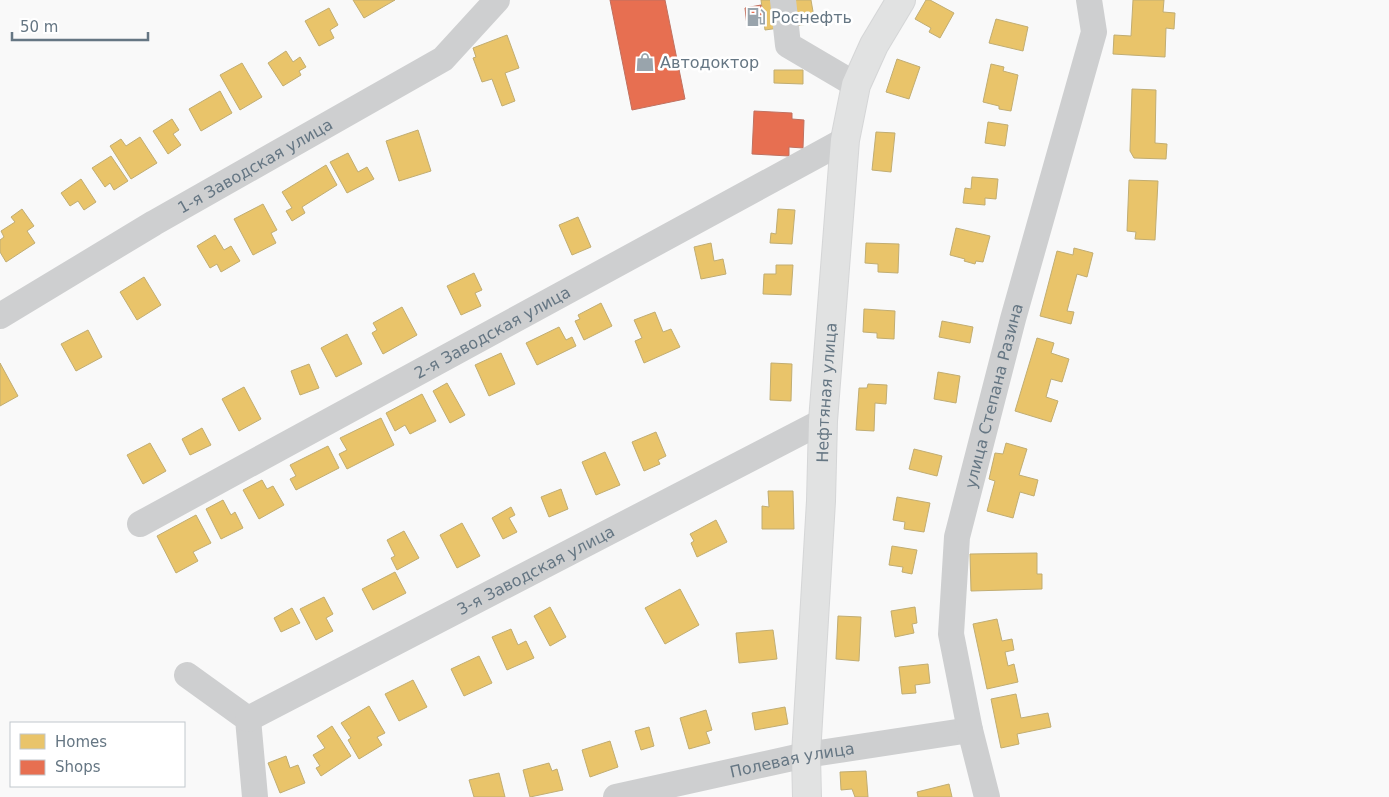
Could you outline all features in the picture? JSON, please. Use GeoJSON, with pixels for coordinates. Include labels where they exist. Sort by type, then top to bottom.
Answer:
{"type":"FeatureCollection","features":[{"type":"Feature","properties":{"kind":"main road","name":"Нефтяная улица"},"geometry":{"type":"LineString","coordinates":[[807,797],[806,755],[820,511],[823,421],[845,140],[856,85],[874,46],[901,0]]}},
{"type":"Feature","properties":{"kind":"street","name":"1-я Заводская улица"},"geometry":{"type":"LineString","coordinates":[[0,316],[154,223],[443,59],[496,0]]}},
{"type":"Feature","properties":{"kind":"street"},"geometry":{"type":"LineString","coordinates":[[783,0],[788,45],[856,85]]}},
{"type":"Feature","properties":{"kind":"street","name":"улица Степана Разина"},"geometry":{"type":"LineString","coordinates":[[987,797],[970,730],[951,634],[957,537],[1013,319],[1094,32],[1089,0]]}},
{"type":"Feature","properties":{"kind":"street","name":"2-я Заводская улица"},"geometry":{"type":"LineString","coordinates":[[140,524],[845,140]]}},
{"type":"Feature","properties":{"kind":"street","name":"3-я Заводская улица"},"geometry":{"type":"LineString","coordinates":[[248,719],[823,421]]}},
{"type":"Feature","properties":{"kind":"street"},"geometry":{"type":"LineString","coordinates":[[187,675],[248,719],[256,797]]}},
{"type":"Feature","properties":{"kind":"street","name":"Полевая улица"},"geometry":{"type":"LineString","coordinates":[[616,797],[806,755],[970,730]]}},
{"type":"Feature","properties":{"kind":"building: Homes"},"geometry":{"type":"Polygon","coordinates":[[[353,0],[395,0],[364,18],[353,0]]]}},
{"type":"Feature","properties":{"kind":"building: Homes"},"geometry":{"type":"Polygon","coordinates":[[[761,0],[811,0],[815,23],[765,30],[761,0]]]}},
{"type":"Feature","properties":{"kind":"building: Homes"},"geometry":{"type":"Polygon","coordinates":[[[926,0],[930,0],[954,13],[940,38],[929,32],[931,28],[915,19],[926,0]]]}},
{"type":"Feature","properties":{"kind":"building: Homes"},"geometry":{"type":"Polygon","coordinates":[[[1133,0],[1164,0],[1163,12],[1175,13],[1174,29],[1166,28],[1165,57],[1113,54],[1114,35],[1131,36],[1133,0]]]}},
{"type":"Feature","properties":{"kind":"building: Homes"},"geometry":{"type":"Polygon","coordinates":[[[329,8],[338,25],[330,30],[334,38],[319,46],[305,21],[329,8]]]}},
{"type":"Feature","properties":{"kind":"building: Homes"},"geometry":{"type":"Polygon","coordinates":[[[996,19],[1028,27],[1023,51],[989,43],[996,19]]]}},
{"type":"Feature","properties":{"kind":"building: Homes"},"geometry":{"type":"Polygon","coordinates":[[[507,35],[519,68],[505,73],[515,101],[502,106],[492,79],[482,82],[473,58],[476,57],[473,48],[507,35]]]}},
{"type":"Feature","properties":{"kind":"building: Homes"},"geometry":{"type":"Polygon","coordinates":[[[286,51],[293,62],[300,57],[306,67],[299,71],[301,75],[283,86],[268,63],[286,51]]]}},
{"type":"Feature","properties":{"kind":"building: Homes"},"geometry":{"type":"Polygon","coordinates":[[[897,59],[920,67],[909,99],[886,92],[897,59]]]}},
{"type":"Feature","properties":{"kind":"building: Homes"},"geometry":{"type":"Polygon","coordinates":[[[242,63],[262,97],[240,110],[220,75],[242,63]]]}},
{"type":"Feature","properties":{"kind":"building: Homes"},"geometry":{"type":"Polygon","coordinates":[[[991,64],[1004,67],[1003,71],[1018,75],[1011,111],[999,109],[999,106],[983,102],[991,64]]]}},
{"type":"Feature","properties":{"kind":"building: Homes"},"geometry":{"type":"Polygon","coordinates":[[[774,70],[803,70],[803,84],[774,83],[774,70]]]}},
{"type":"Feature","properties":{"kind":"building: Homes"},"geometry":{"type":"Polygon","coordinates":[[[1132,89],[1156,90],[1155,143],[1167,144],[1166,159],[1134,158],[1130,151],[1132,89]]]}},
{"type":"Feature","properties":{"kind":"building: Homes"},"geometry":{"type":"Polygon","coordinates":[[[220,91],[232,113],[201,131],[189,109],[220,91]]]}},
{"type":"Feature","properties":{"kind":"building: Homes"},"geometry":{"type":"Polygon","coordinates":[[[172,119],[179,130],[173,134],[181,145],[168,154],[153,131],[172,119]]]}},
{"type":"Feature","properties":{"kind":"building: Homes"},"geometry":{"type":"Polygon","coordinates":[[[988,122],[1008,125],[1005,146],[985,143],[988,122]]]}},
{"type":"Feature","properties":{"kind":"building: Homes"},"geometry":{"type":"Polygon","coordinates":[[[418,130],[431,171],[399,181],[386,141],[418,130]]]}},
{"type":"Feature","properties":{"kind":"building: Homes"},"geometry":{"type":"Polygon","coordinates":[[[876,132],[895,133],[891,172],[872,170],[876,132]]]}},
{"type":"Feature","properties":{"kind":"building: Homes"},"geometry":{"type":"Polygon","coordinates":[[[140,137],[157,163],[131,179],[110,146],[121,139],[126,146],[140,137]]]}},
{"type":"Feature","properties":{"kind":"building: Homes"},"geometry":{"type":"Polygon","coordinates":[[[348,153],[358,172],[367,167],[374,179],[347,193],[330,162],[348,153]]]}},
{"type":"Feature","properties":{"kind":"building: Homes"},"geometry":{"type":"Polygon","coordinates":[[[111,156],[128,181],[114,190],[110,183],[105,187],[92,168],[111,156]]]}},
{"type":"Feature","properties":{"kind":"building: Homes"},"geometry":{"type":"Polygon","coordinates":[[[326,165],[337,185],[302,207],[305,213],[292,221],[286,211],[292,208],[282,192],[326,165]]]}},
{"type":"Feature","properties":{"kind":"building: Homes"},"geometry":{"type":"Polygon","coordinates":[[[972,177],[998,179],[996,199],[985,198],[985,205],[963,203],[965,188],[971,189],[972,177]]]}},
{"type":"Feature","properties":{"kind":"building: Homes"},"geometry":{"type":"Polygon","coordinates":[[[81,179],[96,202],[84,210],[78,201],[70,206],[61,193],[81,179]]]}},
{"type":"Feature","properties":{"kind":"building: Homes"},"geometry":{"type":"Polygon","coordinates":[[[1129,180],[1158,181],[1155,240],[1135,239],[1136,232],[1127,231],[1129,180]]]}},
{"type":"Feature","properties":{"kind":"building: Homes"},"geometry":{"type":"Polygon","coordinates":[[[263,204],[277,230],[271,233],[276,243],[253,255],[234,219],[263,204]]]}},
{"type":"Feature","properties":{"kind":"building: Homes"},"geometry":{"type":"Polygon","coordinates":[[[22,209],[34,226],[27,231],[35,243],[6,262],[0,252],[0,240],[4,237],[1,231],[15,222],[11,217],[22,209]]]}},
{"type":"Feature","properties":{"kind":"building: Homes"},"geometry":{"type":"Polygon","coordinates":[[[778,209],[795,210],[792,244],[770,243],[771,233],[776,234],[778,209]]]}},
{"type":"Feature","properties":{"kind":"building: Homes"},"geometry":{"type":"Polygon","coordinates":[[[578,217],[591,247],[572,255],[559,225],[578,217]]]}},
{"type":"Feature","properties":{"kind":"building: Homes"},"geometry":{"type":"Polygon","coordinates":[[[956,228],[990,236],[983,262],[976,261],[975,264],[950,255],[956,228]]]}},
{"type":"Feature","properties":{"kind":"building: Homes"},"geometry":{"type":"Polygon","coordinates":[[[215,235],[224,250],[231,246],[240,261],[221,272],[217,264],[210,268],[197,246],[215,235]]]}},
{"type":"Feature","properties":{"kind":"building: Homes"},"geometry":{"type":"Polygon","coordinates":[[[711,243],[714,261],[723,259],[726,274],[701,279],[694,247],[711,243]]]}},
{"type":"Feature","properties":{"kind":"building: Homes"},"geometry":{"type":"Polygon","coordinates":[[[866,243],[899,244],[898,273],[878,272],[878,264],[865,263],[866,243]]]}},
{"type":"Feature","properties":{"kind":"building: Homes"},"geometry":{"type":"Polygon","coordinates":[[[1074,248],[1093,253],[1087,277],[1077,274],[1067,311],[1074,312],[1071,324],[1040,316],[1057,251],[1073,255],[1074,248]]]}},
{"type":"Feature","properties":{"kind":"building: Homes"},"geometry":{"type":"Polygon","coordinates":[[[776,265],[793,265],[791,295],[763,294],[764,274],[776,274],[776,265]]]}},
{"type":"Feature","properties":{"kind":"building: Homes"},"geometry":{"type":"Polygon","coordinates":[[[474,273],[482,290],[475,293],[481,306],[461,315],[447,286],[474,273]]]}},
{"type":"Feature","properties":{"kind":"building: Homes"},"geometry":{"type":"Polygon","coordinates":[[[144,277],[161,305],[137,320],[120,292],[144,277]]]}},
{"type":"Feature","properties":{"kind":"building: Homes"},"geometry":{"type":"Polygon","coordinates":[[[601,303],[612,326],[584,340],[575,321],[580,319],[578,315],[601,303]]]}},
{"type":"Feature","properties":{"kind":"building: Homes"},"geometry":{"type":"Polygon","coordinates":[[[402,307],[417,335],[383,354],[372,333],[377,330],[373,323],[402,307]]]}},
{"type":"Feature","properties":{"kind":"building: Homes"},"geometry":{"type":"Polygon","coordinates":[[[864,309],[895,311],[894,339],[877,338],[877,333],[863,332],[864,309]]]}},
{"type":"Feature","properties":{"kind":"building: Homes"},"geometry":{"type":"Polygon","coordinates":[[[655,312],[663,332],[671,329],[680,347],[644,363],[635,341],[642,338],[634,320],[655,312]]]}},
{"type":"Feature","properties":{"kind":"building: Homes"},"geometry":{"type":"Polygon","coordinates":[[[942,321],[973,327],[970,343],[939,337],[942,321]]]}},
{"type":"Feature","properties":{"kind":"building: Homes"},"geometry":{"type":"Polygon","coordinates":[[[559,327],[566,340],[572,337],[576,346],[537,365],[526,343],[559,327]]]}},
{"type":"Feature","properties":{"kind":"building: Homes"},"geometry":{"type":"Polygon","coordinates":[[[88,330],[102,357],[76,371],[61,344],[88,330]]]}},
{"type":"Feature","properties":{"kind":"building: Homes"},"geometry":{"type":"Polygon","coordinates":[[[347,334],[362,364],[336,377],[321,348],[347,334]]]}},
{"type":"Feature","properties":{"kind":"building: Homes"},"geometry":{"type":"Polygon","coordinates":[[[1037,338],[1054,343],[1051,353],[1069,359],[1062,382],[1051,379],[1046,397],[1058,401],[1051,422],[1015,411],[1037,338]]]}},
{"type":"Feature","properties":{"kind":"building: Homes"},"geometry":{"type":"Polygon","coordinates":[[[501,353],[515,384],[489,396],[475,365],[501,353]]]}},
{"type":"Feature","properties":{"kind":"building: Homes"},"geometry":{"type":"Polygon","coordinates":[[[0,363],[18,396],[0,406],[0,363]]]}},
{"type":"Feature","properties":{"kind":"building: Homes"},"geometry":{"type":"Polygon","coordinates":[[[771,363],[792,364],[791,401],[770,400],[771,363]]]}},
{"type":"Feature","properties":{"kind":"building: Homes"},"geometry":{"type":"Polygon","coordinates":[[[309,364],[319,388],[300,395],[291,371],[309,364]]]}},
{"type":"Feature","properties":{"kind":"building: Homes"},"geometry":{"type":"Polygon","coordinates":[[[938,372],[960,376],[956,403],[934,399],[938,372]]]}},
{"type":"Feature","properties":{"kind":"building: Homes"},"geometry":{"type":"Polygon","coordinates":[[[447,383],[465,415],[450,423],[433,391],[447,383]]]}},
{"type":"Feature","properties":{"kind":"building: Homes"},"geometry":{"type":"Polygon","coordinates":[[[868,384],[887,385],[886,404],[875,403],[874,431],[856,430],[859,388],[867,388],[868,384]]]}},
{"type":"Feature","properties":{"kind":"building: Homes"},"geometry":{"type":"Polygon","coordinates":[[[244,387],[261,419],[239,431],[222,399],[244,387]]]}},
{"type":"Feature","properties":{"kind":"building: Homes"},"geometry":{"type":"Polygon","coordinates":[[[422,394],[436,421],[410,434],[405,425],[395,431],[386,413],[422,394]]]}},
{"type":"Feature","properties":{"kind":"building: Homes"},"geometry":{"type":"Polygon","coordinates":[[[381,418],[394,445],[347,469],[339,454],[347,450],[340,438],[381,418]]]}},
{"type":"Feature","properties":{"kind":"building: Homes"},"geometry":{"type":"Polygon","coordinates":[[[202,428],[211,445],[190,455],[182,439],[202,428]]]}},
{"type":"Feature","properties":{"kind":"building: Homes"},"geometry":{"type":"Polygon","coordinates":[[[656,432],[666,456],[658,460],[660,464],[644,471],[632,442],[656,432]]]}},
{"type":"Feature","properties":{"kind":"building: Homes"},"geometry":{"type":"Polygon","coordinates":[[[150,443],[166,471],[143,484],[127,455],[150,443]]]}},
{"type":"Feature","properties":{"kind":"building: Homes"},"geometry":{"type":"Polygon","coordinates":[[[1006,443],[1027,449],[1019,475],[1038,480],[1034,496],[1020,492],[1013,518],[987,511],[995,481],[989,479],[995,453],[1003,454],[1006,443]]]}},
{"type":"Feature","properties":{"kind":"building: Homes"},"geometry":{"type":"Polygon","coordinates":[[[328,446],[339,468],[296,490],[290,479],[296,476],[290,465],[328,446]]]}},
{"type":"Feature","properties":{"kind":"building: Homes"},"geometry":{"type":"Polygon","coordinates":[[[914,449],[942,456],[937,476],[909,469],[914,449]]]}},
{"type":"Feature","properties":{"kind":"building: Homes"},"geometry":{"type":"Polygon","coordinates":[[[605,452],[620,485],[596,495],[582,462],[605,452]]]}},
{"type":"Feature","properties":{"kind":"building: Homes"},"geometry":{"type":"Polygon","coordinates":[[[262,480],[267,489],[273,486],[284,505],[259,519],[243,490],[262,480]]]}},
{"type":"Feature","properties":{"kind":"building: Homes"},"geometry":{"type":"Polygon","coordinates":[[[561,489],[568,509],[549,517],[541,497],[561,489]]]}},
{"type":"Feature","properties":{"kind":"building: Homes"},"geometry":{"type":"Polygon","coordinates":[[[768,491],[793,491],[794,529],[762,529],[762,506],[769,507],[768,491]]]}},
{"type":"Feature","properties":{"kind":"building: Homes"},"geometry":{"type":"Polygon","coordinates":[[[897,497],[930,503],[924,532],[904,529],[905,522],[893,520],[897,497]]]}},
{"type":"Feature","properties":{"kind":"building: Homes"},"geometry":{"type":"Polygon","coordinates":[[[223,500],[231,515],[235,512],[243,528],[221,539],[206,509],[223,500]]]}},
{"type":"Feature","properties":{"kind":"building: Homes"},"geometry":{"type":"Polygon","coordinates":[[[511,507],[515,515],[509,518],[517,532],[503,539],[492,518],[511,507]]]}},
{"type":"Feature","properties":{"kind":"building: Homes"},"geometry":{"type":"Polygon","coordinates":[[[196,515],[211,543],[193,552],[198,561],[176,573],[157,536],[196,515]]]}},
{"type":"Feature","properties":{"kind":"building: Homes"},"geometry":{"type":"Polygon","coordinates":[[[716,520],[727,542],[697,557],[691,543],[694,541],[690,534],[716,520]]]}},
{"type":"Feature","properties":{"kind":"building: Homes"},"geometry":{"type":"Polygon","coordinates":[[[462,523],[480,556],[457,568],[440,535],[462,523]]]}},
{"type":"Feature","properties":{"kind":"building: Homes"},"geometry":{"type":"Polygon","coordinates":[[[404,531],[419,558],[397,570],[391,558],[395,556],[387,540],[404,531]]]}},
{"type":"Feature","properties":{"kind":"building: Homes"},"geometry":{"type":"Polygon","coordinates":[[[892,546],[917,550],[912,574],[902,572],[903,567],[889,565],[892,546]]]}},
{"type":"Feature","properties":{"kind":"building: Homes"},"geometry":{"type":"Polygon","coordinates":[[[1037,553],[1037,574],[1042,574],[1042,589],[971,591],[970,554],[1037,553]]]}},
{"type":"Feature","properties":{"kind":"building: Homes"},"geometry":{"type":"Polygon","coordinates":[[[395,572],[406,593],[373,610],[362,589],[395,572]]]}},
{"type":"Feature","properties":{"kind":"building: Homes"},"geometry":{"type":"Polygon","coordinates":[[[680,589],[699,625],[665,644],[645,608],[680,589]]]}},
{"type":"Feature","properties":{"kind":"building: Homes"},"geometry":{"type":"Polygon","coordinates":[[[324,597],[333,614],[326,618],[333,631],[316,640],[300,609],[324,597]]]}},
{"type":"Feature","properties":{"kind":"building: Homes"},"geometry":{"type":"Polygon","coordinates":[[[550,607],[566,637],[550,646],[534,616],[550,607]]]}},
{"type":"Feature","properties":{"kind":"building: Homes"},"geometry":{"type":"Polygon","coordinates":[[[915,607],[917,623],[912,624],[914,633],[895,637],[891,611],[915,607]]]}},
{"type":"Feature","properties":{"kind":"building: Homes"},"geometry":{"type":"Polygon","coordinates":[[[292,608],[300,623],[281,632],[274,618],[292,608]]]}},
{"type":"Feature","properties":{"kind":"building: Homes"},"geometry":{"type":"Polygon","coordinates":[[[838,616],[861,617],[859,661],[836,659],[838,616]]]}},
{"type":"Feature","properties":{"kind":"building: Homes"},"geometry":{"type":"Polygon","coordinates":[[[997,619],[1002,641],[1012,639],[1014,650],[1005,652],[1008,666],[1014,664],[1018,682],[987,689],[973,624],[997,619]]]}},
{"type":"Feature","properties":{"kind":"building: Homes"},"geometry":{"type":"Polygon","coordinates":[[[511,629],[518,645],[526,641],[534,658],[507,670],[492,637],[511,629]]]}},
{"type":"Feature","properties":{"kind":"building: Homes"},"geometry":{"type":"Polygon","coordinates":[[[773,630],[777,659],[739,663],[736,633],[773,630]]]}},
{"type":"Feature","properties":{"kind":"building: Homes"},"geometry":{"type":"Polygon","coordinates":[[[479,656],[492,683],[464,696],[451,669],[479,656]]]}},
{"type":"Feature","properties":{"kind":"building: Homes"},"geometry":{"type":"Polygon","coordinates":[[[928,664],[930,683],[915,685],[916,693],[902,694],[899,667],[928,664]]]}},
{"type":"Feature","properties":{"kind":"building: Homes"},"geometry":{"type":"Polygon","coordinates":[[[413,680],[427,707],[399,721],[385,694],[413,680]]]}},
{"type":"Feature","properties":{"kind":"building: Homes"},"geometry":{"type":"Polygon","coordinates":[[[1016,694],[1021,718],[1048,713],[1051,727],[1017,734],[1019,744],[1001,748],[991,699],[1016,694]]]}},
{"type":"Feature","properties":{"kind":"building: Homes"},"geometry":{"type":"Polygon","coordinates":[[[369,706],[385,733],[377,737],[382,745],[359,759],[348,740],[351,738],[341,723],[369,706]]]}},
{"type":"Feature","properties":{"kind":"building: Homes"},"geometry":{"type":"Polygon","coordinates":[[[785,707],[788,724],[755,730],[752,713],[785,707]]]}},
{"type":"Feature","properties":{"kind":"building: Homes"},"geometry":{"type":"Polygon","coordinates":[[[706,710],[712,730],[706,732],[710,743],[689,749],[680,718],[706,710]]]}},
{"type":"Feature","properties":{"kind":"building: Homes"},"geometry":{"type":"Polygon","coordinates":[[[332,726],[351,756],[321,776],[316,768],[320,766],[313,755],[325,748],[317,736],[332,726]]]}},
{"type":"Feature","properties":{"kind":"building: Homes"},"geometry":{"type":"Polygon","coordinates":[[[649,727],[654,746],[641,750],[635,731],[649,727]]]}},
{"type":"Feature","properties":{"kind":"building: Homes"},"geometry":{"type":"Polygon","coordinates":[[[610,741],[618,767],[590,777],[582,750],[610,741]]]}},
{"type":"Feature","properties":{"kind":"building: Homes"},"geometry":{"type":"Polygon","coordinates":[[[286,756],[290,768],[298,765],[305,783],[280,793],[268,763],[286,756]]]}},
{"type":"Feature","properties":{"kind":"building: Homes"},"geometry":{"type":"Polygon","coordinates":[[[549,763],[552,771],[557,769],[563,790],[530,797],[523,770],[549,763]]]}},
{"type":"Feature","properties":{"kind":"building: Homes"},"geometry":{"type":"Polygon","coordinates":[[[866,771],[868,797],[855,797],[852,789],[841,790],[840,772],[866,771]]]}},
{"type":"Feature","properties":{"kind":"building: Homes"},"geometry":{"type":"Polygon","coordinates":[[[499,773],[505,797],[474,797],[469,780],[499,773]]]}},
{"type":"Feature","properties":{"kind":"building: Homes"},"geometry":{"type":"Polygon","coordinates":[[[949,784],[952,797],[918,797],[917,792],[949,784]]]}},
{"type":"Feature","properties":{"kind":"building: Shops"},"geometry":{"type":"Polygon","coordinates":[[[610,0],[665,0],[685,99],[632,110],[610,0]]]}},
{"type":"Feature","properties":{"kind":"building: Shops"},"geometry":{"type":"Polygon","coordinates":[[[761,5],[764,23],[747,26],[745,8],[761,5]]]}},
{"type":"Feature","properties":{"kind":"building: Shops"},"geometry":{"type":"Polygon","coordinates":[[[754,111],[792,113],[792,119],[804,120],[803,148],[789,147],[789,156],[752,154],[754,111]]]}},
{"type":"Feature","properties":{"kind":"place","name":"Роснефть"},"geometry":{"type":"Point","coordinates":[756,17]}},
{"type":"Feature","properties":{"kind":"place","name":"Автодоктор"},"geometry":{"type":"Point","coordinates":[645,62]}}]}
